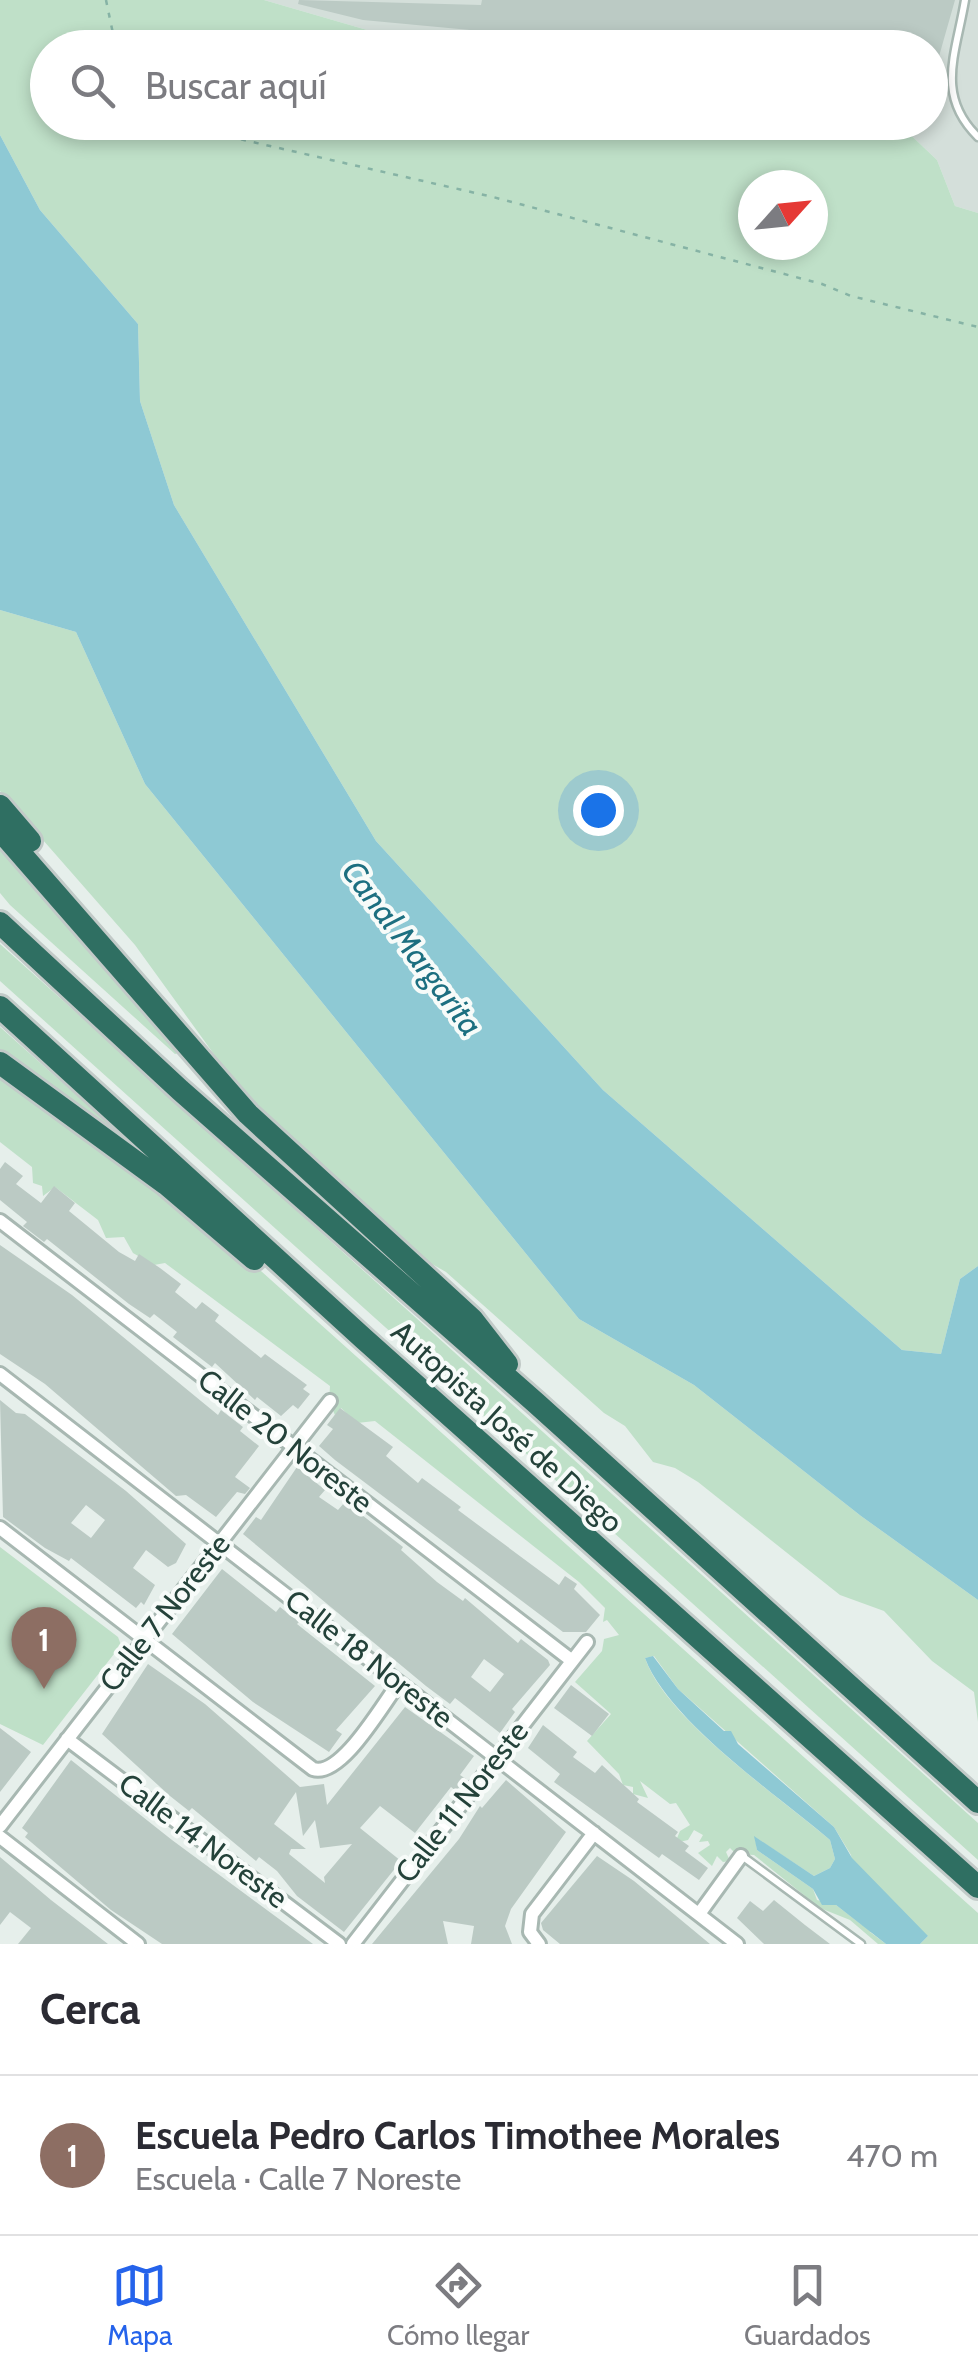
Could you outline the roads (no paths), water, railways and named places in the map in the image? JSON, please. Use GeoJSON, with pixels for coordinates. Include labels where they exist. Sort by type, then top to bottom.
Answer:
{"type":"FeatureCollection","features":[{"type":"Feature","properties":{"kind":"highway"},"geometry":{"type":"LineString","coordinates":[[0,806],[280,1144]]}},
{"type":"Feature","properties":{"kind":"highway"},"geometry":{"type":"LineString","coordinates":[[0,830],[190,1052],[280,1144],[472,1319],[536,1403]]}},
{"type":"Feature","properties":{"kind":"highway","name":"Autopista José de Diego"},"geometry":{"type":"LineString","coordinates":[[0,923],[180,1090],[536,1403],[978,1802]]}},
{"type":"Feature","properties":{"kind":"highway","name":"Autopista José de Diego"},"geometry":{"type":"LineString","coordinates":[[0,1007],[364,1339],[978,1888]]}},
{"type":"Feature","properties":{"kind":"highway"},"geometry":{"type":"LineString","coordinates":[[0,1063],[166,1184],[311,1312],[364,1339]]}},
{"type":"Feature","properties":{"kind":"street","name":"Calle 20 Noreste"},"geometry":{"type":"LineString","coordinates":[[0,1221],[571,1660]]}},
{"type":"Feature","properties":{"kind":"street","name":"Calle 18 Noreste"},"geometry":{"type":"LineString","coordinates":[[0,1374],[737,1944]]}},
{"type":"Feature","properties":{"kind":"street","name":"Calle 7 Noreste"},"geometry":{"type":"LineString","coordinates":[[0,1826],[330,1401]]}},
{"type":"Feature","properties":{"kind":"street"},"geometry":{"type":"LineString","coordinates":[[0,1528],[312,1769],[327,1770],[341,1761],[399,1683]]}},
{"type":"Feature","properties":{"kind":"street","name":"Calle 11 Noreste"},"geometry":{"type":"LineString","coordinates":[[353,1944],[587,1642]]}},
{"type":"Feature","properties":{"kind":"street","name":"Calle 14 Noreste"},"geometry":{"type":"LineString","coordinates":[[67,1739],[339,1944]]}},
{"type":"Feature","properties":{"kind":"street"},"geometry":{"type":"LineString","coordinates":[[539,1944],[530,1932],[532,1914],[594,1833]]}},
{"type":"Feature","properties":{"kind":"street"},"geometry":{"type":"LineString","coordinates":[[0,1837],[138,1944]]}},
{"type":"Feature","properties":{"kind":"street"},"geometry":{"type":"LineString","coordinates":[[699,1914],[741,1856]]}},
{"type":"Feature","properties":{"kind":"lane"},"geometry":{"type":"LineString","coordinates":[[965,0],[950,92],[959,118],[978,137]]}},
{"type":"Feature","properties":{"kind":"lane"},"geometry":{"type":"LineString","coordinates":[[741,1856],[861,1944]]}},
{"type":"Feature","properties":{"kind":"water","name":"Canal Margarita"},"geometry":{"type":"Polygon","coordinates":[[[0,135],[40,210],[138,324],[140,401],[174,505],[376,841],[603,1090],[902,1350],[941,1354],[960,1279],[978,1266],[978,1600],[861,1516],[694,1385],[579,1319],[145,784],[76,632],[0,610],[0,135]]]}},
{"type":"Feature","properties":{"kind":"water"},"geometry":{"type":"Polygon","coordinates":[[[653,1656],[678,1689],[724,1731],[731,1731],[738,1744],[834,1827],[852,1858],[928,1936],[920,1944],[886,1944],[836,1905],[822,1905],[813,1889],[757,1850],[754,1836],[814,1876],[830,1868],[835,1859],[830,1840],[726,1755],[676,1706],[645,1658],[653,1656]]]}},
{"type":"Feature","properties":{"kind":"place","name":"Escuela Pedro Carlos Timothee Morales"},"geometry":{"type":"Point","coordinates":[44,1689]}}]}
